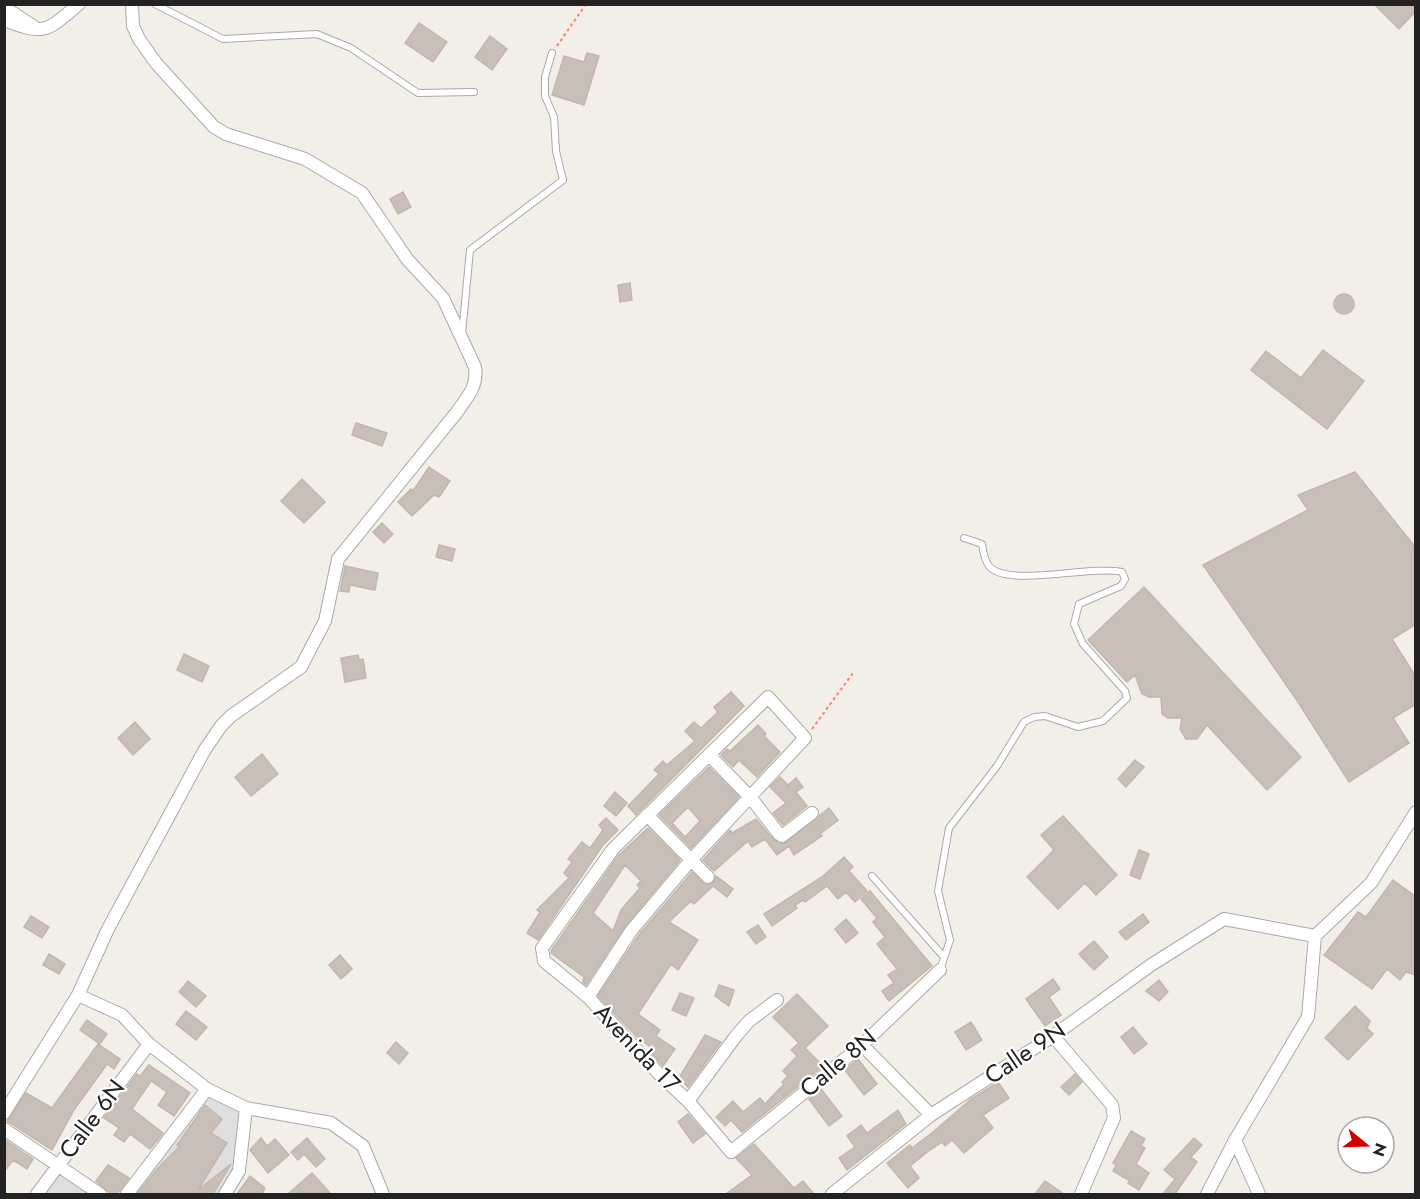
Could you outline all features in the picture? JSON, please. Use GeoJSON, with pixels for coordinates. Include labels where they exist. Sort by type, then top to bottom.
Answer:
{"type":"FeatureCollection","features":[{"type":"Feature","properties":{"kind":"street"},"geometry":{"type":"LineString","coordinates":[[4,20],[28,30],[39,30],[55,24],[80,4]]}},
{"type":"Feature","properties":{"kind":"street"},"geometry":{"type":"LineString","coordinates":[[4,1113],[78,995],[108,929],[204,751],[221,726],[231,716],[301,667],[325,621],[338,559],[423,456],[475,385],[475,367],[444,298],[407,259],[362,193],[304,159],[226,134],[214,127],[156,63],[140,39],[133,27],[132,4]]}},
{"type":"Feature","properties":{"kind":"street"},"geometry":{"type":"LineString","coordinates":[[4,7],[39,30]]}},
{"type":"Feature","properties":{"kind":"street"},"geometry":{"type":"LineString","coordinates":[[588,997],[631,931],[690,861],[752,798],[805,738],[768,697],[647,815],[690,861],[708,878]]}},
{"type":"Feature","properties":{"kind":"street"},"geometry":{"type":"LineString","coordinates":[[709,755],[752,798],[782,836],[812,813]]}},
{"type":"Feature","properties":{"kind":"street"},"geometry":{"type":"LineString","coordinates":[[1208,1194],[1235,1140],[1308,1017],[1315,936],[1371,883],[1416,812]]}},
{"type":"Feature","properties":{"kind":"street","name":"Avenida 17"},"geometry":{"type":"LineString","coordinates":[[647,815],[613,849],[542,948],[544,961],[588,997],[660,1075],[688,1101],[731,1152]]}},
{"type":"Feature","properties":{"kind":"street","name":"Calle 9N"},"geometry":{"type":"LineString","coordinates":[[832,1194],[931,1115],[1053,1036],[1151,965],[1224,918],[1315,936]]}},
{"type":"Feature","properties":{"kind":"street","name":"Calle 8N"},"geometry":{"type":"LineString","coordinates":[[731,1152],[862,1045],[940,970]]}},
{"type":"Feature","properties":{"kind":"street"},"geometry":{"type":"LineString","coordinates":[[78,995],[122,1015],[149,1044],[207,1089],[246,1108],[331,1123],[363,1146],[383,1194]]}},
{"type":"Feature","properties":{"kind":"street"},"geometry":{"type":"LineString","coordinates":[[688,1101],[742,1029],[777,1000]]}},
{"type":"Feature","properties":{"kind":"street"},"geometry":{"type":"LineString","coordinates":[[1053,1036],[1112,1105],[1114,1118],[1082,1194]]}},
{"type":"Feature","properties":{"kind":"street","name":"Calle 6N"},"geometry":{"type":"LineString","coordinates":[[36,1194],[149,1044]]}},
{"type":"Feature","properties":{"kind":"street"},"geometry":{"type":"LineString","coordinates":[[862,1045],[931,1115]]}},
{"type":"Feature","properties":{"kind":"street"},"geometry":{"type":"LineString","coordinates":[[127,1194],[207,1089]]}},
{"type":"Feature","properties":{"kind":"street"},"geometry":{"type":"LineString","coordinates":[[225,1194],[239,1170],[246,1108]]}},
{"type":"Feature","properties":{"kind":"street"},"geometry":{"type":"LineString","coordinates":[[4,1129],[100,1194]]}},
{"type":"Feature","properties":{"kind":"street"},"geometry":{"type":"LineString","coordinates":[[1235,1140],[1259,1194]]}},
{"type":"Feature","properties":{"kind":"lane"},"geometry":{"type":"LineString","coordinates":[[155,4],[224,39],[317,34],[351,48],[418,93],[474,92]]}},
{"type":"Feature","properties":{"kind":"lane"},"geometry":{"type":"LineString","coordinates":[[462,337],[470,250],[563,180],[556,151],[554,117],[545,96],[545,78],[552,53]]}},
{"type":"Feature","properties":{"kind":"lane"},"geometry":{"type":"LineString","coordinates":[[940,970],[950,940],[938,891],[949,828],[997,766],[1024,722],[1034,717],[1045,716],[1078,727],[1102,721],[1127,698],[1125,692],[1083,644],[1074,624],[1079,604],[1121,586],[1125,579],[1122,572],[1106,569],[1014,577],[993,570],[987,565],[982,544],[964,538]]}},
{"type":"Feature","properties":{"kind":"lane"},"geometry":{"type":"LineString","coordinates":[[872,876],[944,957]]}},
{"type":"Feature","properties":{"kind":"path"},"geometry":{"type":"LineString","coordinates":[[552,53],[586,4]]}},
{"type":"Feature","properties":{"kind":"path"},"geometry":{"type":"LineString","coordinates":[[805,738],[853,673]]}},
{"type":"Feature","properties":{"kind":"shaded area"},"geometry":{"type":"Polygon","coordinates":[[[207,1089],[246,1108],[239,1171],[223,1194],[127,1194],[207,1089]]]}},
{"type":"Feature","properties":{"kind":"shaded area"},"geometry":{"type":"Polygon","coordinates":[[[57,1165],[100,1194],[37,1194],[57,1165]]]}},
{"type":"Feature","properties":{"kind":"building"},"geometry":{"type":"Polygon","coordinates":[[[1374,4],[1416,4],[1416,11],[1399,29],[1374,4]]]}},
{"type":"Feature","properties":{"kind":"building"},"geometry":{"type":"Polygon","coordinates":[[[419,23],[447,42],[433,62],[405,43],[419,23]]]}},
{"type":"Feature","properties":{"kind":"building"},"geometry":{"type":"Polygon","coordinates":[[[490,36],[507,49],[492,70],[475,57],[490,36]]]}},
{"type":"Feature","properties":{"kind":"building"},"geometry":{"type":"Polygon","coordinates":[[[587,53],[599,56],[584,105],[552,95],[564,56],[584,62],[587,53]]]}},
{"type":"Feature","properties":{"kind":"building"},"geometry":{"type":"Polygon","coordinates":[[[403,192],[411,207],[398,214],[390,199],[403,192]]]}},
{"type":"Feature","properties":{"kind":"building"},"geometry":{"type":"Polygon","coordinates":[[[630,283],[632,300],[620,302],[618,285],[630,283]]]}},
{"type":"Feature","properties":{"kind":"building"},"geometry":{"type":"Polygon","coordinates":[[[1344,294],[1351,297],[1354,304],[1351,311],[1344,314],[1337,311],[1334,304],[1337,297],[1344,294]]]}},
{"type":"Feature","properties":{"kind":"building"},"geometry":{"type":"Polygon","coordinates":[[[1323,350],[1364,381],[1327,429],[1251,370],[1266,351],[1301,378],[1323,350]]]}},
{"type":"Feature","properties":{"kind":"building"},"geometry":{"type":"Polygon","coordinates":[[[356,423],[387,433],[382,446],[352,435],[356,423]]]}},
{"type":"Feature","properties":{"kind":"building"},"geometry":{"type":"Polygon","coordinates":[[[429,467],[450,481],[439,497],[434,495],[412,516],[398,502],[411,489],[413,491],[429,467]]]}},
{"type":"Feature","properties":{"kind":"building"},"geometry":{"type":"Polygon","coordinates":[[[1355,472],[1416,548],[1416,624],[1392,639],[1416,677],[1416,704],[1393,718],[1409,743],[1349,782],[1296,699],[1203,565],[1308,510],[1298,495],[1355,472]]]}},
{"type":"Feature","properties":{"kind":"building"},"geometry":{"type":"Polygon","coordinates":[[[302,479],[325,502],[304,523],[281,501],[302,479]]]}},
{"type":"Feature","properties":{"kind":"building"},"geometry":{"type":"Polygon","coordinates":[[[382,523],[393,534],[384,543],[373,532],[382,523]]]}},
{"type":"Feature","properties":{"kind":"building"},"geometry":{"type":"Polygon","coordinates":[[[439,545],[455,549],[452,561],[436,557],[439,545]]]}},
{"type":"Feature","properties":{"kind":"building"},"geometry":{"type":"Polygon","coordinates":[[[345,566],[378,573],[375,590],[350,585],[349,592],[340,591],[345,566]]]}},
{"type":"Feature","properties":{"kind":"building"},"geometry":{"type":"Polygon","coordinates":[[[1144,587],[1301,757],[1267,790],[1207,725],[1197,739],[1186,739],[1180,729],[1182,718],[1168,718],[1162,714],[1161,697],[1149,697],[1142,694],[1135,675],[1127,682],[1088,640],[1144,587]]]}},
{"type":"Feature","properties":{"kind":"building"},"geometry":{"type":"Polygon","coordinates":[[[184,654],[209,666],[202,682],[177,670],[184,654]]]}},
{"type":"Feature","properties":{"kind":"building"},"geometry":{"type":"Polygon","coordinates":[[[358,655],[359,660],[363,659],[366,678],[345,682],[341,658],[358,655]]]}},
{"type":"Feature","properties":{"kind":"building"},"geometry":{"type":"Polygon","coordinates":[[[731,692],[744,706],[636,815],[628,806],[659,774],[654,770],[663,761],[667,765],[695,741],[685,731],[694,722],[701,728],[718,712],[714,707],[731,692]]]}},
{"type":"Feature","properties":{"kind":"building"},"geometry":{"type":"Polygon","coordinates":[[[135,722],[150,739],[133,755],[118,738],[135,722]]]}},
{"type":"Feature","properties":{"kind":"building"},"geometry":{"type":"Polygon","coordinates":[[[758,725],[766,734],[764,736],[780,752],[757,777],[739,760],[733,767],[721,755],[727,749],[730,751],[758,725]]]}},
{"type":"Feature","properties":{"kind":"building"},"geometry":{"type":"Polygon","coordinates":[[[262,754],[278,774],[251,796],[235,777],[262,754]]]}},
{"type":"Feature","properties":{"kind":"building"},"geometry":{"type":"Polygon","coordinates":[[[1135,760],[1144,767],[1126,787],[1118,779],[1135,760]]]}},
{"type":"Feature","properties":{"kind":"building"},"geometry":{"type":"Polygon","coordinates":[[[709,767],[739,797],[691,848],[659,815],[709,767]],[[688,807],[672,823],[685,837],[700,821],[688,807]]]}},
{"type":"Feature","properties":{"kind":"building"},"geometry":{"type":"Polygon","coordinates":[[[780,777],[788,785],[796,778],[803,787],[796,792],[807,806],[783,825],[773,813],[786,803],[770,787],[780,777]]]}},
{"type":"Feature","properties":{"kind":"building"},"geometry":{"type":"Polygon","coordinates":[[[615,792],[627,803],[616,816],[604,806],[615,792]]]}},
{"type":"Feature","properties":{"kind":"building"},"geometry":{"type":"Polygon","coordinates":[[[829,808],[838,820],[820,834],[822,836],[794,855],[789,846],[777,855],[765,839],[752,847],[748,841],[714,871],[703,860],[730,830],[732,833],[756,819],[773,839],[783,844],[829,808]]]}},
{"type":"Feature","properties":{"kind":"building"},"geometry":{"type":"Polygon","coordinates":[[[1063,816],[1117,875],[1096,895],[1085,883],[1058,909],[1027,877],[1054,850],[1041,835],[1063,816]]]}},
{"type":"Feature","properties":{"kind":"building"},"geometry":{"type":"Polygon","coordinates":[[[606,818],[618,830],[603,845],[538,940],[527,933],[540,912],[537,910],[569,878],[564,873],[572,862],[568,859],[582,842],[590,848],[603,830],[599,825],[606,818]]]}},
{"type":"Feature","properties":{"kind":"building"},"geometry":{"type":"Polygon","coordinates":[[[648,828],[680,860],[625,926],[586,985],[583,982],[584,977],[551,953],[618,856],[648,828]],[[625,865],[593,913],[613,931],[621,910],[640,888],[637,885],[641,881],[625,865]]]}},
{"type":"Feature","properties":{"kind":"building"},"geometry":{"type":"Polygon","coordinates":[[[1139,850],[1149,854],[1140,879],[1130,875],[1139,850]]]}},
{"type":"Feature","properties":{"kind":"building"},"geometry":{"type":"Polygon","coordinates":[[[844,857],[853,867],[849,871],[867,891],[855,902],[846,892],[838,899],[827,886],[805,902],[803,900],[795,905],[797,908],[772,926],[764,914],[822,877],[844,857]]]}},
{"type":"Feature","properties":{"kind":"building"},"geometry":{"type":"Polygon","coordinates":[[[692,872],[705,885],[713,883],[716,876],[733,889],[727,897],[713,886],[694,904],[691,901],[669,922],[698,940],[678,970],[671,964],[638,1014],[660,1030],[656,1036],[675,1049],[663,1066],[650,1052],[653,1049],[637,1037],[598,996],[638,936],[692,872]]]}},
{"type":"Feature","properties":{"kind":"building"},"geometry":{"type":"Polygon","coordinates":[[[1393,880],[1416,897],[1416,975],[1406,972],[1400,980],[1387,969],[1372,989],[1324,955],[1358,912],[1366,917],[1393,880]]]}},
{"type":"Feature","properties":{"kind":"building"},"geometry":{"type":"Polygon","coordinates":[[[870,891],[932,966],[889,1001],[882,991],[894,983],[888,975],[897,969],[877,944],[885,937],[873,922],[877,918],[861,899],[870,891]]]}},
{"type":"Feature","properties":{"kind":"building"},"geometry":{"type":"Polygon","coordinates":[[[1143,914],[1149,922],[1126,940],[1119,932],[1143,914]]]}},
{"type":"Feature","properties":{"kind":"building"},"geometry":{"type":"Polygon","coordinates":[[[31,916],[49,927],[42,938],[24,927],[31,916]]]}},
{"type":"Feature","properties":{"kind":"building"},"geometry":{"type":"Polygon","coordinates":[[[846,919],[858,933],[846,943],[835,929],[846,919]]]}},
{"type":"Feature","properties":{"kind":"building"},"geometry":{"type":"Polygon","coordinates":[[[758,925],[766,937],[756,944],[747,932],[758,925]]]}},
{"type":"Feature","properties":{"kind":"building"},"geometry":{"type":"Polygon","coordinates":[[[1094,941],[1108,957],[1094,970],[1079,954],[1094,941]]]}},
{"type":"Feature","properties":{"kind":"building"},"geometry":{"type":"Polygon","coordinates":[[[49,954],[65,964],[59,974],[43,965],[49,954]]]}},
{"type":"Feature","properties":{"kind":"building"},"geometry":{"type":"Polygon","coordinates":[[[340,955],[352,969],[341,979],[329,965],[340,955]]]}},
{"type":"Feature","properties":{"kind":"building"},"geometry":{"type":"Polygon","coordinates":[[[1053,979],[1060,989],[1049,997],[1061,1015],[1045,1026],[1026,999],[1053,979]]]}},
{"type":"Feature","properties":{"kind":"building"},"geometry":{"type":"Polygon","coordinates":[[[1159,980],[1168,992],[1159,1001],[1146,991],[1159,980]]]}},
{"type":"Feature","properties":{"kind":"building"},"geometry":{"type":"Polygon","coordinates":[[[188,981],[206,996],[196,1007],[179,992],[188,981]]]}},
{"type":"Feature","properties":{"kind":"building"},"geometry":{"type":"Polygon","coordinates":[[[719,985],[734,990],[729,1006],[715,996],[719,985]]]}},
{"type":"Feature","properties":{"kind":"building"},"geometry":{"type":"Polygon","coordinates":[[[680,993],[694,998],[686,1016],[672,1010],[680,993]]]}},
{"type":"Feature","properties":{"kind":"building"},"geometry":{"type":"Polygon","coordinates":[[[797,994],[828,1026],[805,1048],[823,1066],[742,1132],[731,1120],[725,1126],[716,1117],[733,1101],[743,1112],[760,1098],[765,1104],[784,1084],[782,1082],[788,1076],[783,1071],[797,1056],[791,1050],[799,1043],[773,1017],[797,994]]]}},
{"type":"Feature","properties":{"kind":"building"},"geometry":{"type":"Polygon","coordinates":[[[1355,1006],[1370,1021],[1367,1028],[1373,1034],[1348,1060],[1325,1038],[1355,1006]]]}},
{"type":"Feature","properties":{"kind":"building"},"geometry":{"type":"Polygon","coordinates":[[[186,1011],[207,1027],[196,1040],[176,1024],[186,1011]]]}},
{"type":"Feature","properties":{"kind":"building"},"geometry":{"type":"Polygon","coordinates":[[[87,1020],[107,1034],[100,1044],[80,1030],[87,1020]]]}},
{"type":"Feature","properties":{"kind":"building"},"geometry":{"type":"Polygon","coordinates":[[[971,1022],[982,1040],[966,1050],[955,1032],[971,1022]]]}},
{"type":"Feature","properties":{"kind":"building"},"geometry":{"type":"Polygon","coordinates":[[[1133,1027],[1147,1044],[1134,1054],[1121,1037],[1133,1027]]]}},
{"type":"Feature","properties":{"kind":"building"},"geometry":{"type":"Polygon","coordinates":[[[705,1035],[721,1042],[688,1087],[679,1078],[705,1035]]]}},
{"type":"Feature","properties":{"kind":"building"},"geometry":{"type":"Polygon","coordinates":[[[396,1042],[408,1053],[399,1064],[387,1053],[396,1042]]]}},
{"type":"Feature","properties":{"kind":"building"},"geometry":{"type":"Polygon","coordinates":[[[98,1044],[120,1059],[114,1069],[107,1064],[74,1110],[52,1150],[7,1121],[26,1093],[52,1108],[98,1044]]]}},
{"type":"Feature","properties":{"kind":"building"},"geometry":{"type":"Polygon","coordinates":[[[858,1059],[877,1084],[864,1095],[845,1070],[858,1059]]]}},
{"type":"Feature","properties":{"kind":"building"},"geometry":{"type":"Polygon","coordinates":[[[149,1065],[190,1093],[174,1116],[158,1105],[167,1092],[151,1081],[132,1109],[163,1133],[150,1149],[130,1134],[124,1142],[114,1135],[119,1128],[104,1118],[137,1074],[140,1076],[149,1065]]]}},
{"type":"Feature","properties":{"kind":"building"},"geometry":{"type":"Polygon","coordinates":[[[1075,1074],[1082,1082],[1069,1095],[1061,1087],[1075,1074]]]}},
{"type":"Feature","properties":{"kind":"building"},"geometry":{"type":"Polygon","coordinates":[[[998,1082],[1009,1098],[983,1115],[993,1128],[964,1153],[952,1140],[945,1146],[942,1142],[926,1153],[910,1166],[919,1178],[908,1188],[887,1163],[910,1145],[912,1148],[971,1099],[998,1082]]]}},
{"type":"Feature","properties":{"kind":"building"},"geometry":{"type":"Polygon","coordinates":[[[821,1089],[842,1116],[829,1126],[809,1099],[821,1089]]]}},
{"type":"Feature","properties":{"kind":"building"},"geometry":{"type":"Polygon","coordinates":[[[205,1105],[222,1119],[211,1133],[227,1143],[198,1190],[231,1164],[213,1194],[137,1194],[180,1146],[177,1145],[205,1105]]]}},
{"type":"Feature","properties":{"kind":"building"},"geometry":{"type":"Polygon","coordinates":[[[898,1110],[906,1124],[847,1170],[839,1158],[855,1147],[847,1136],[861,1125],[867,1133],[898,1110]]]}},
{"type":"Feature","properties":{"kind":"building"},"geometry":{"type":"Polygon","coordinates":[[[688,1114],[705,1134],[693,1143],[678,1122],[688,1114]]]}},
{"type":"Feature","properties":{"kind":"building"},"geometry":{"type":"Polygon","coordinates":[[[1131,1131],[1145,1139],[1141,1146],[1145,1148],[1136,1164],[1149,1173],[1139,1190],[1128,1183],[1130,1181],[1113,1171],[1116,1165],[1113,1163],[1131,1131]]]}},
{"type":"Feature","properties":{"kind":"building"},"geometry":{"type":"Polygon","coordinates":[[[261,1138],[267,1146],[275,1139],[289,1155],[268,1173],[250,1150],[261,1138]]]}},
{"type":"Feature","properties":{"kind":"building"},"geometry":{"type":"Polygon","coordinates":[[[307,1138],[325,1159],[316,1167],[304,1154],[298,1160],[291,1152],[307,1138]]]}},
{"type":"Feature","properties":{"kind":"building"},"geometry":{"type":"Polygon","coordinates":[[[1194,1138],[1202,1145],[1191,1157],[1197,1162],[1175,1194],[1163,1194],[1175,1179],[1164,1170],[1194,1138]]]}},
{"type":"Feature","properties":{"kind":"building"},"geometry":{"type":"Polygon","coordinates":[[[4,1139],[33,1159],[27,1169],[13,1160],[4,1172],[4,1139]]]}},
{"type":"Feature","properties":{"kind":"building"},"geometry":{"type":"Polygon","coordinates":[[[754,1144],[794,1188],[803,1181],[814,1194],[726,1194],[752,1175],[736,1158],[754,1144]]]}},
{"type":"Feature","properties":{"kind":"building"},"geometry":{"type":"Polygon","coordinates":[[[108,1165],[129,1178],[117,1194],[111,1194],[96,1181],[108,1165]]]}},
{"type":"Feature","properties":{"kind":"building"},"geometry":{"type":"Polygon","coordinates":[[[312,1173],[331,1194],[288,1194],[312,1173]]]}},
{"type":"Feature","properties":{"kind":"building"},"geometry":{"type":"Polygon","coordinates":[[[250,1176],[265,1188],[262,1194],[237,1194],[250,1176]]]}},
{"type":"Feature","properties":{"kind":"building"},"geometry":{"type":"Polygon","coordinates":[[[1045,1181],[1064,1194],[1035,1194],[1045,1181]]]}}]}
